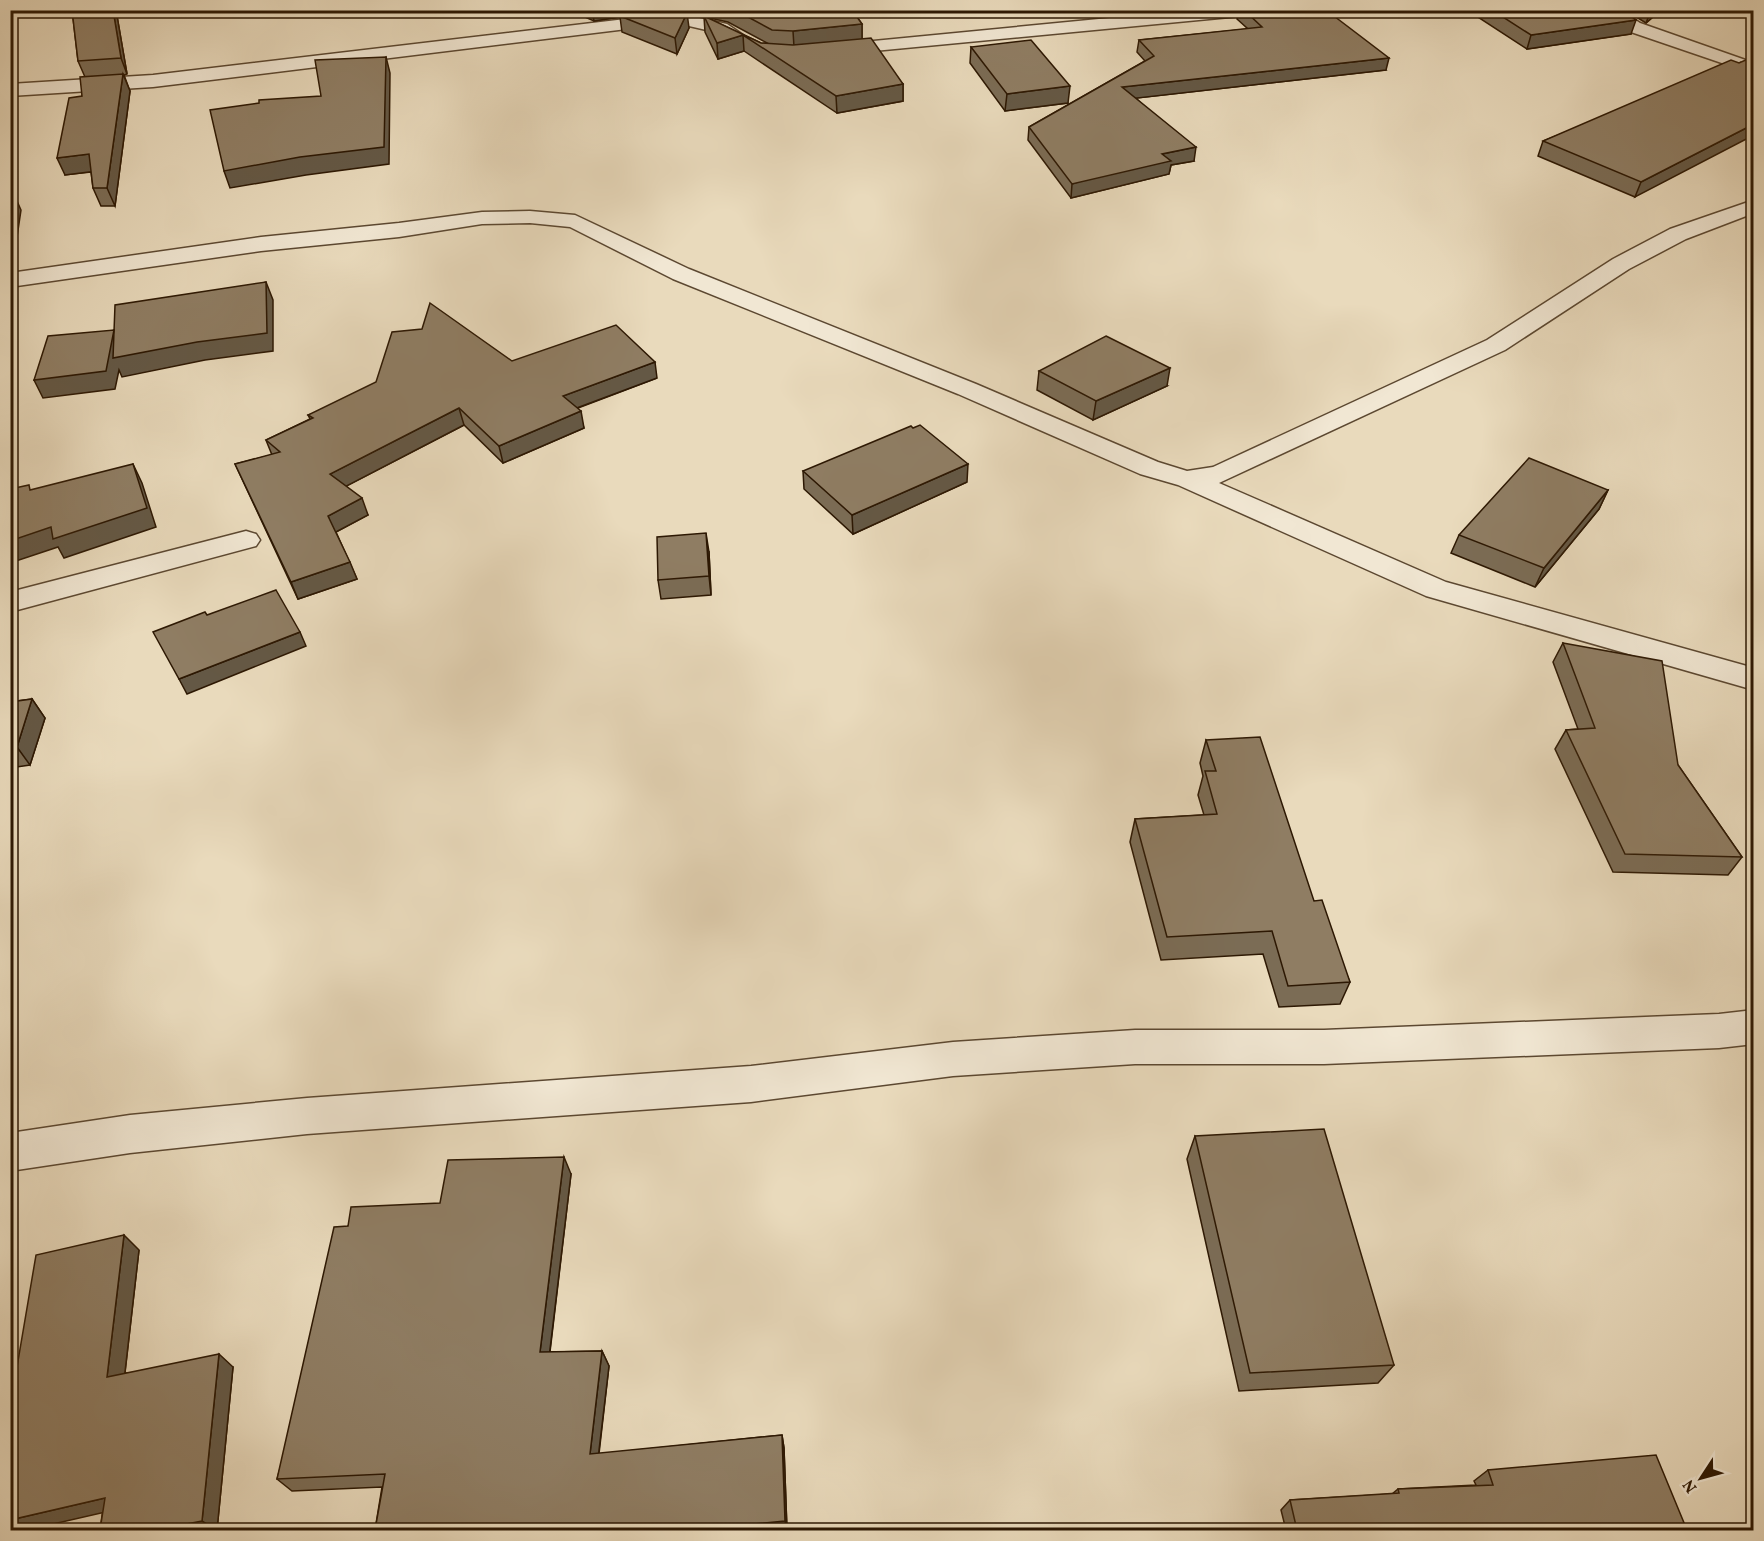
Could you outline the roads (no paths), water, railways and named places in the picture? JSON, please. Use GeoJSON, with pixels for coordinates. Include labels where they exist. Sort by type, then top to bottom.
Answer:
{"type":"FeatureCollection","features":[{"type":"Feature","properties":{"kind":"street"},"geometry":{"type":"LineString","coordinates":[[817,52],[1251,10]]}},
{"type":"Feature","properties":{"kind":"street"},"geometry":{"type":"LineString","coordinates":[[1608,10],[1634,27],[1754,69]]}},
{"type":"Feature","properties":{"kind":"street"},"geometry":{"type":"LineString","coordinates":[[10,90],[153,81],[676,18],[721,28],[757,49]]}},
{"type":"Feature","properties":{"kind":"street"},"geometry":{"type":"LineString","coordinates":[[1016,18],[1028,32]]}},
{"type":"Feature","properties":{"kind":"street"},"geometry":{"type":"LineString","coordinates":[[1186,479],[1219,476],[1496,345],[1621,264],[1678,234],[1754,206]]}},
{"type":"Feature","properties":{"kind":"street"},"geometry":{"type":"LineString","coordinates":[[10,280],[261,244],[399,230],[482,218],[530,217],[575,221],[681,274],[967,389],[1149,468],[1186,479],[1436,589],[1754,679]]}},
{"type":"Feature","properties":{"kind":"street"},"geometry":{"type":"LineString","coordinates":[[10,602],[246,540]]}},
{"type":"Feature","properties":{"kind":"street"},"geometry":{"type":"LineString","coordinates":[[10,1152],[130,1134],[307,1116],[751,1084],[976,1058],[1135,1047],[1324,1047],[1719,1031],[1754,1027]]}}]}
